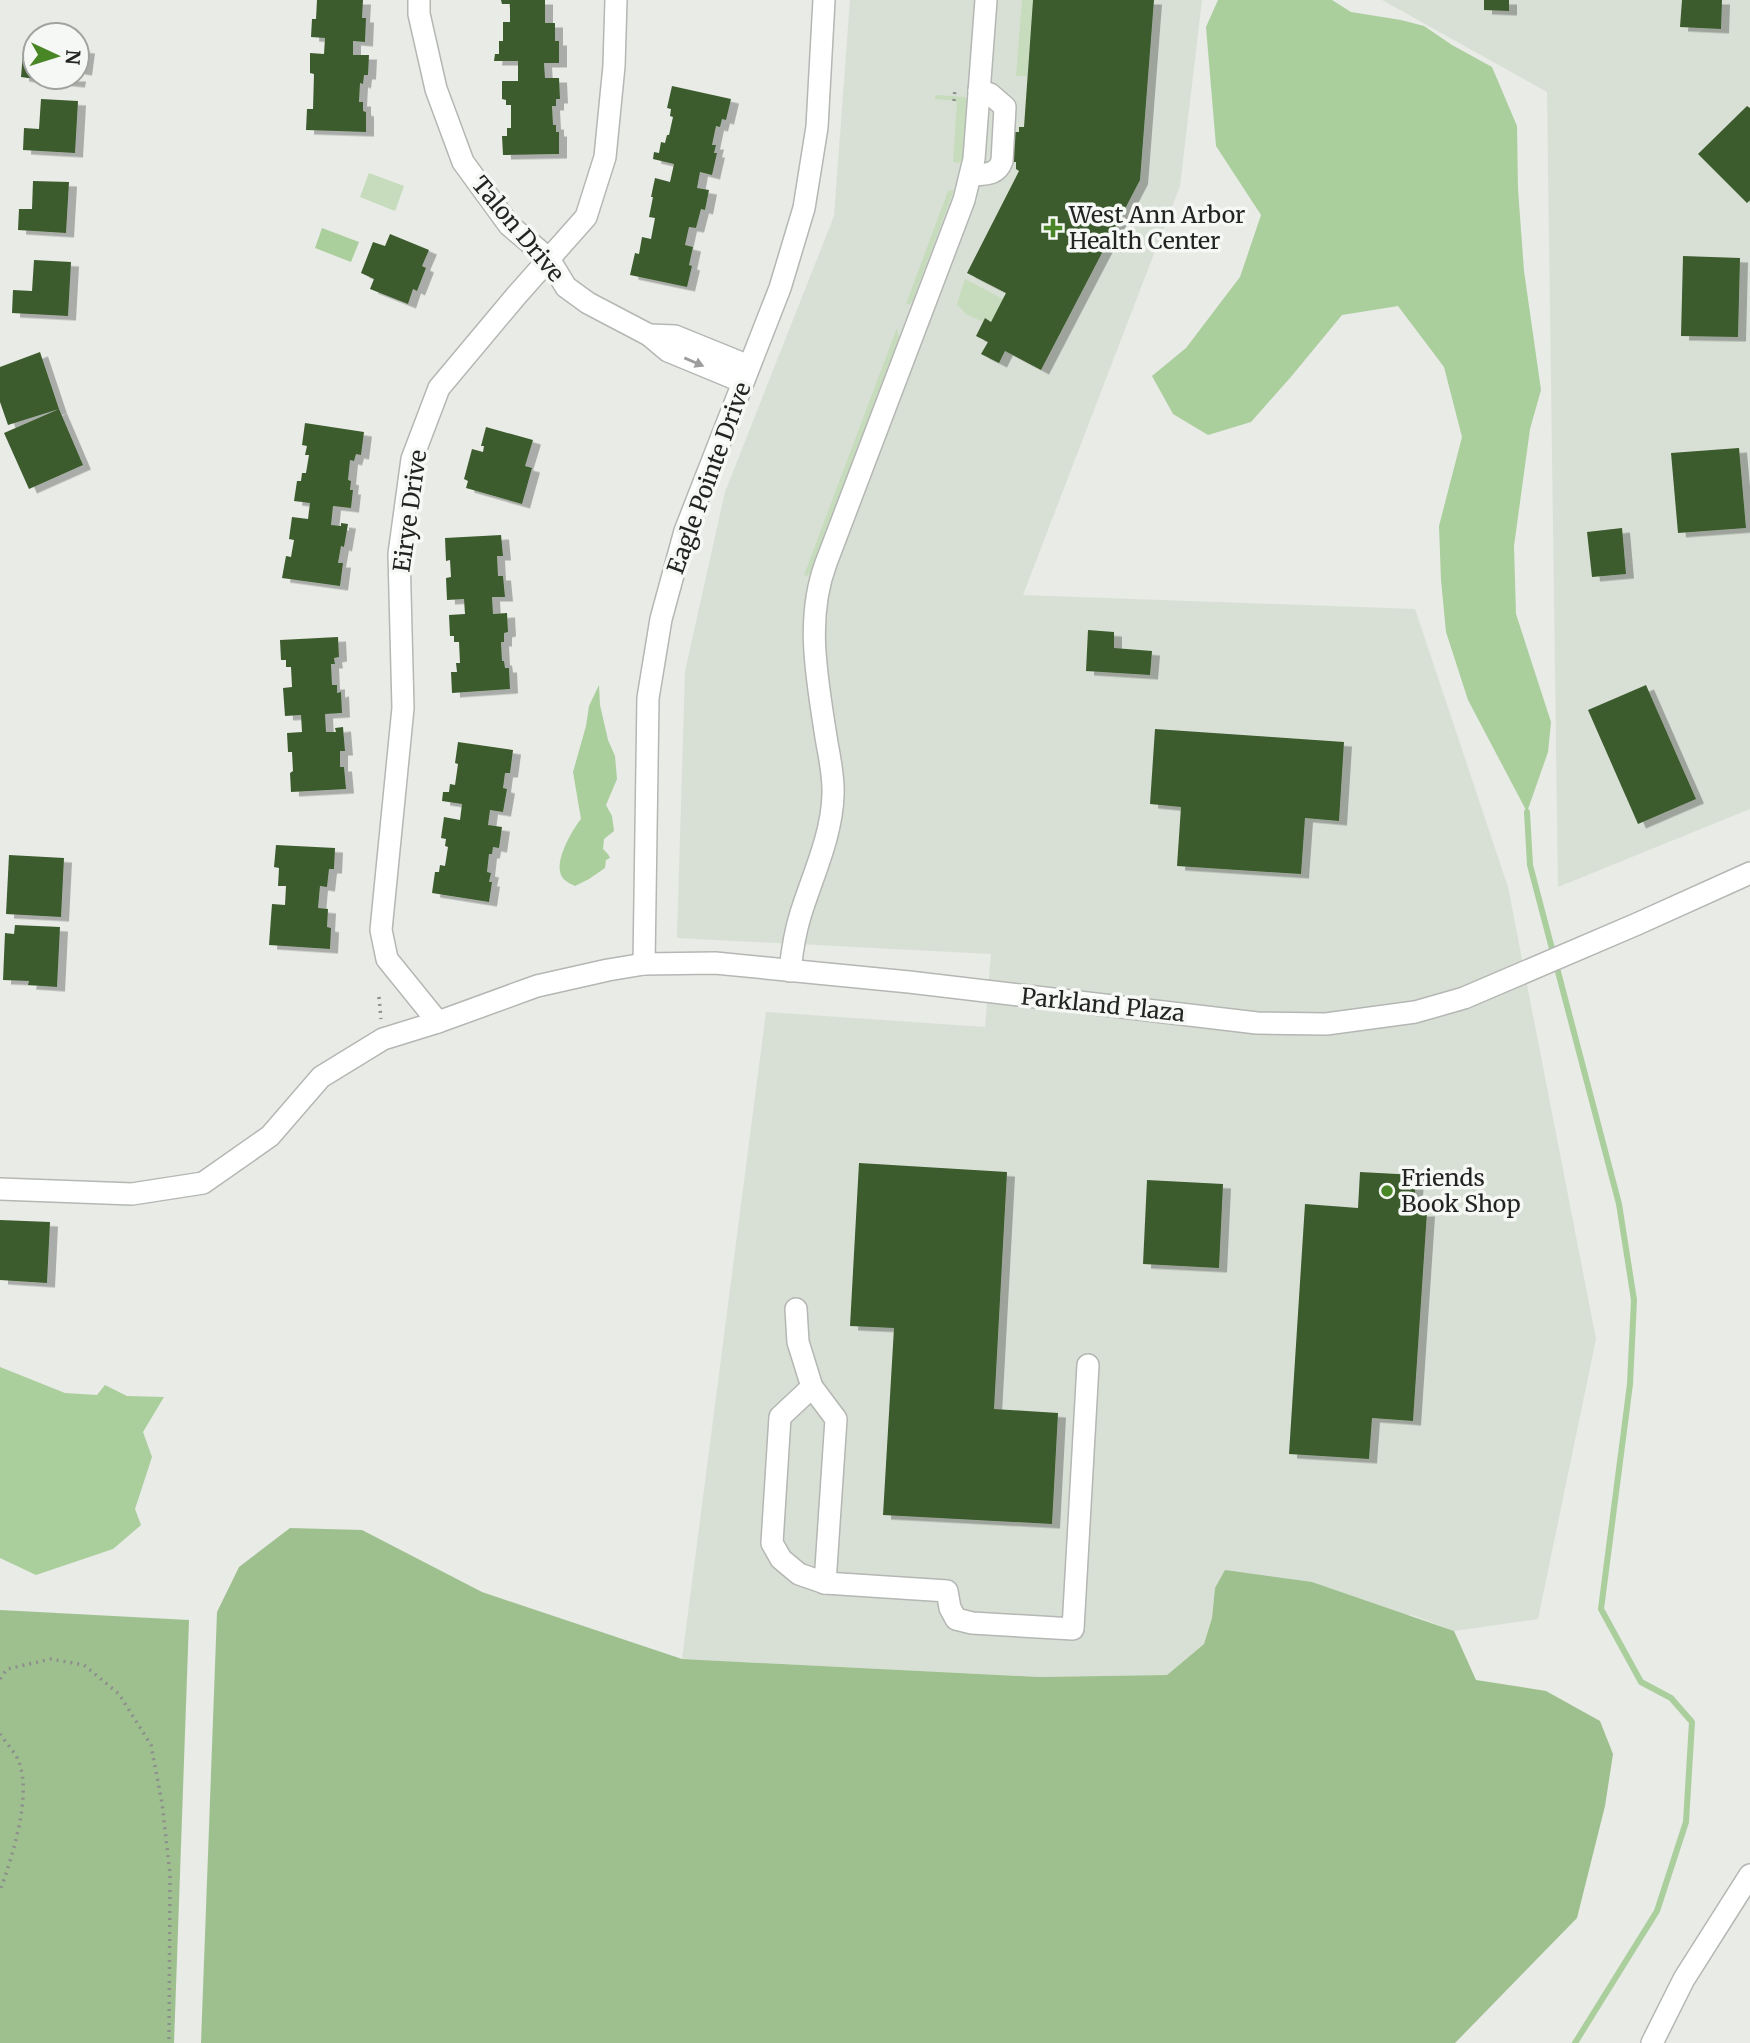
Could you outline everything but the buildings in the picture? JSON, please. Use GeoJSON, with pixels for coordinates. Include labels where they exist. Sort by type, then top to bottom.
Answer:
{"type":"FeatureCollection","features":[{"type":"Feature","properties":{"kind":"street","name":"Talon Drive"},"geometry":{"type":"LineString","coordinates":[[419,0],[419,14],[436,89],[463,162],[509,225],[549,259],[566,287],[588,303],[649,335],[675,336],[746,374]]}},
{"type":"Feature","properties":{"kind":"street","name":"Eirye Drive"},"geometry":{"type":"LineString","coordinates":[[438,1021],[387,959],[382,930],[403,708],[399,554],[412,459],[439,388],[586,217],[605,156],[614,66],[616,0]]}},
{"type":"Feature","properties":{"kind":"street","name":"Eagle Pointe Drive"},"geometry":{"type":"LineString","coordinates":[[644,964],[648,698],[661,619],[685,531],[780,288],[804,208],[817,127],[824,0]]}},
{"type":"Feature","properties":{"kind":"street"},"geometry":{"type":"LineString","coordinates":[[790,971],[795,935],[825,841],[833,795],[816,673],[814,617],[817,592],[971,175],[992,173],[1000,167],[1002,161],[1005,107],[990,94],[979,90],[986,0]]}},
{"type":"Feature","properties":{"kind":"street","name":"Parkland Plaza"},"geometry":{"type":"LineString","coordinates":[[0,1189],[132,1194],[203,1183],[270,1136],[321,1077],[383,1039],[572,976],[644,964],[715,963],[909,982],[1245,1021],[1294,1025],[1354,1021],[1415,1012],[1464,998],[1750,873]]}},
{"type":"Feature","properties":{"kind":"street"},"geometry":{"type":"LineString","coordinates":[[796,1309],[798,1342],[812,1387],[836,1419],[825,1583]]}},
{"type":"Feature","properties":{"kind":"street"},"geometry":{"type":"LineString","coordinates":[[812,1387],[780,1416],[772,1543],[782,1559],[799,1574],[825,1583],[947,1591],[950,1608],[956,1619],[972,1623],[1073,1629],[1088,1365]]}},
{"type":"Feature","properties":{"kind":"street"},"geometry":{"type":"LineString","coordinates":[[1652,2043],[1684,1979],[1750,1875]]}},
{"type":"Feature","properties":{"kind":"path"},"geometry":{"type":"LineString","coordinates":[[954,101],[955,88]]}},
{"type":"Feature","properties":{"kind":"path"},"geometry":{"type":"LineString","coordinates":[[0,1679],[8,1669],[51,1659],[84,1665],[118,1694],[151,1745],[162,1803],[170,1874],[169,2043]]}},
{"type":"Feature","properties":{"kind":"path"},"geometry":{"type":"LineString","coordinates":[[0,1734],[18,1760],[23,1787],[15,1851],[0,1891]]}},
{"type":"Feature","properties":{"kind":"shaded area"},"geometry":{"type":"Polygon","coordinates":[[[850,0],[1202,0],[1180,186],[1023,595],[1415,609],[1508,887],[1596,1339],[1538,1619],[1454,1631],[1415,1616],[1215,1588],[1212,1618],[1204,1644],[1167,1675],[1039,1677],[682,1659],[766,1012],[985,1027],[991,954],[677,938],[685,671],[725,492],[834,216],[850,0]]]}},
{"type":"Feature","properties":{"kind":"shaded area"},"geometry":{"type":"Polygon","coordinates":[[[1022,0],[1033,0],[1027,76],[1016,76],[1022,0]]]}},
{"type":"Feature","properties":{"kind":"shaded area"},"geometry":{"type":"Polygon","coordinates":[[[1218,0],[1332,0],[1351,12],[1424,26],[1492,67],[1517,126],[1524,271],[1541,390],[1530,429],[1514,546],[1516,614],[1551,722],[1548,752],[1527,812],[1468,700],[1446,632],[1439,526],[1462,437],[1444,367],[1398,306],[1342,315],[1251,422],[1208,435],[1173,414],[1152,376],[1186,348],[1240,277],[1261,215],[1216,146],[1206,27],[1218,0]]]}},
{"type":"Feature","properties":{"kind":"shaded area"},"geometry":{"type":"Polygon","coordinates":[[[1382,0],[1750,0],[1750,809],[1558,887],[1547,92],[1382,0]]]}},
{"type":"Feature","properties":{"kind":"shaded area"},"geometry":{"type":"Polygon","coordinates":[[[938,95],[967,99],[963,160],[958,163],[953,162],[957,101],[935,99],[938,95]]]}},
{"type":"Feature","properties":{"kind":"shaded area"},"geometry":{"type":"Polygon","coordinates":[[[369,173],[404,186],[395,211],[360,197],[369,173]]]}},
{"type":"Feature","properties":{"kind":"shaded area"},"geometry":{"type":"Polygon","coordinates":[[[954,190],[913,300],[906,304],[948,191],[954,190]]]}},
{"type":"Feature","properties":{"kind":"shaded area"},"geometry":{"type":"Polygon","coordinates":[[[322,228],[359,242],[351,262],[315,248],[322,228]]]}},
{"type":"Feature","properties":{"kind":"shaded area"},"geometry":{"type":"Polygon","coordinates":[[[965,279],[1003,299],[990,325],[966,314],[957,304],[965,279]]]}},
{"type":"Feature","properties":{"kind":"shaded area"},"geometry":{"type":"Polygon","coordinates":[[[897,328],[899,338],[810,573],[806,576],[804,575],[897,328]]]}},
{"type":"Feature","properties":{"kind":"shaded area"},"geometry":{"type":"Polygon","coordinates":[[[599,685],[600,705],[608,740],[615,756],[617,779],[606,805],[612,816],[614,831],[604,839],[603,849],[610,858],[606,860],[605,868],[575,886],[562,877],[560,865],[566,844],[581,819],[573,772],[589,706],[599,685]]]}},
{"type":"Feature","properties":{"kind":"shaded area"},"geometry":{"type":"Polygon","coordinates":[[[0,1367],[65,1393],[97,1395],[105,1385],[127,1396],[164,1397],[143,1432],[152,1457],[135,1509],[141,1525],[113,1549],[36,1575],[0,1558],[0,1367]]]}},
{"type":"Feature","properties":{"kind":"shaded area"},"geometry":{"type":"Polygon","coordinates":[[[290,1528],[362,1530],[482,1592],[682,1659],[1039,1677],[1167,1675],[1204,1644],[1212,1618],[1215,1588],[1225,1570],[1312,1582],[1454,1631],[1476,1680],[1546,1691],[1600,1721],[1613,1754],[1605,1806],[1577,1918],[1455,2043],[201,2043],[217,1612],[239,1567],[290,1528]]]}},
{"type":"Feature","properties":{"kind":"shaded area"},"geometry":{"type":"Polygon","coordinates":[[[0,1610],[189,1620],[174,2043],[0,2043],[0,1610]]]}},
{"type":"Feature","properties":{"kind":"waterway"},"geometry":{"type":"LineString","coordinates":[[1527,812],[1530,865],[1619,1204],[1634,1300],[1630,1384],[1601,1609],[1641,1682],[1671,1698],[1692,1722],[1686,1822],[1657,1911],[1575,2043]]}},
{"type":"Feature","properties":{"kind":"place","name":"West Ann Arbor Health Center"},"geometry":{"type":"Point","coordinates":[1053,228]}},
{"type":"Feature","properties":{"kind":"place","name":"Friends Book Shop"},"geometry":{"type":"Point","coordinates":[1387,1191]}}]}
